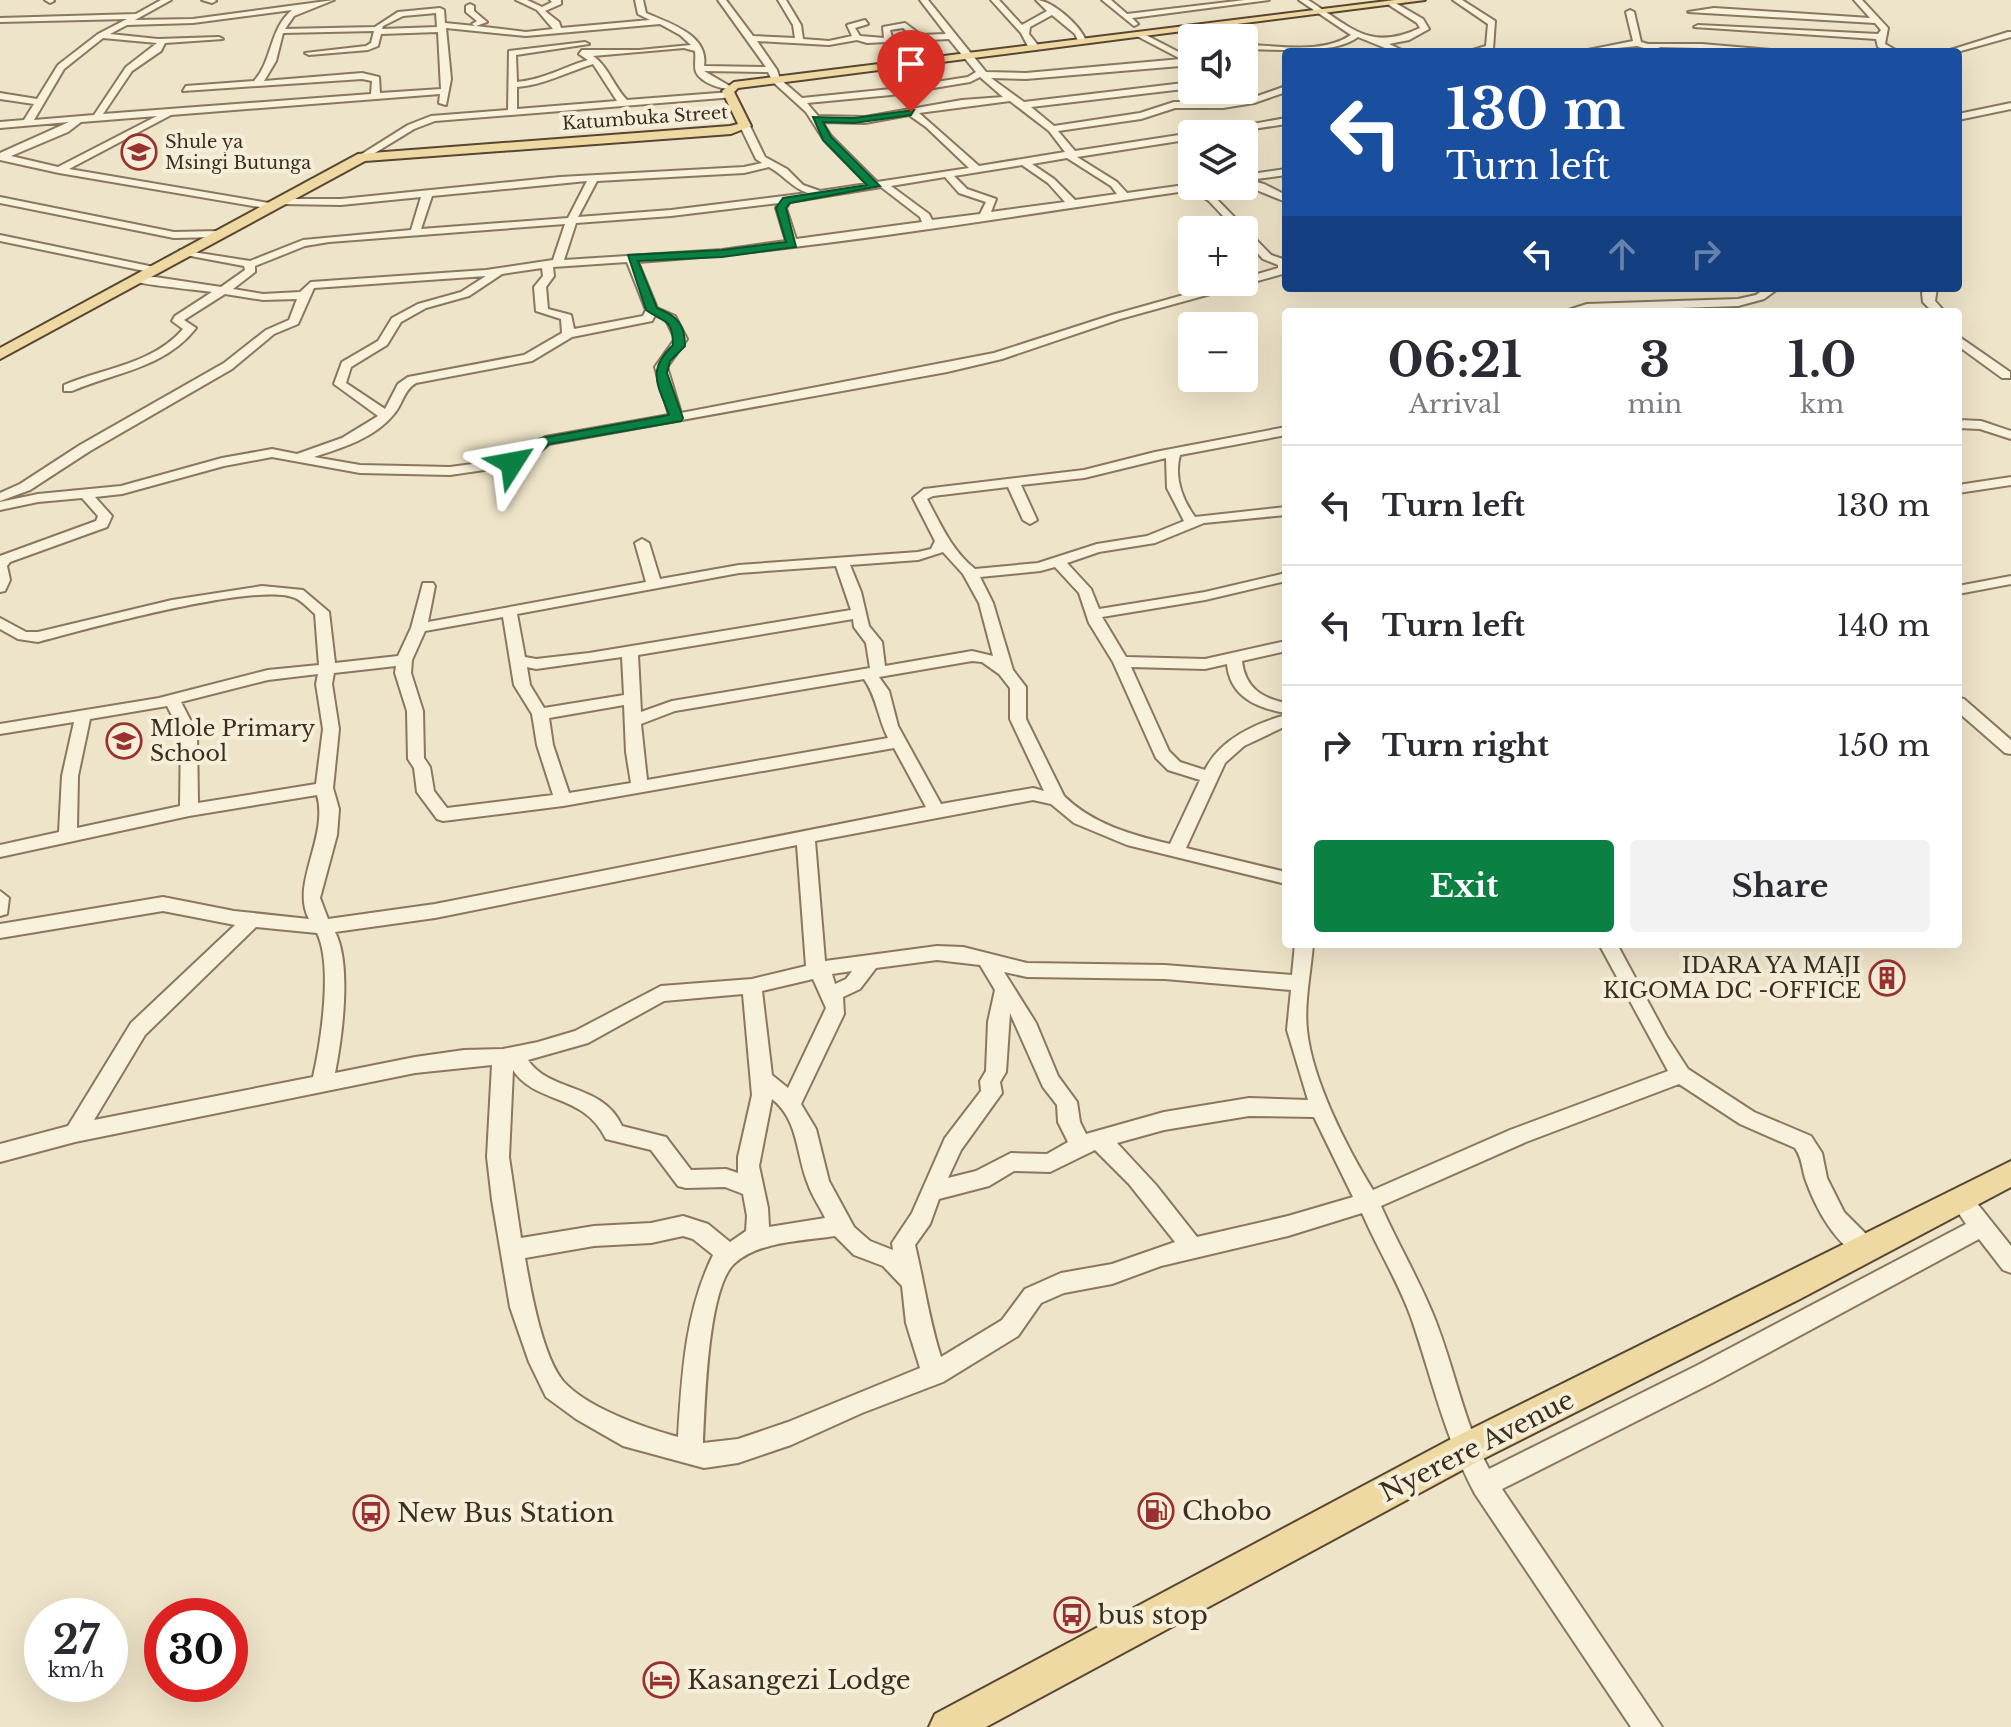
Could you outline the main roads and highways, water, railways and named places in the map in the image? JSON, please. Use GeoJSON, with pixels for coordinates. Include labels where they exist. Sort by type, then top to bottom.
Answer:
{"type":"FeatureCollection","features":[{"type":"Feature","properties":{"kind":"main road","name":"Katumbuka Street"},"geometry":{"type":"LineString","coordinates":[[0,354],[362,157],[731,130],[745,126],[730,92],[775,75],[1147,36],[1372,3],[1397,7],[1420,0]]}},
{"type":"Feature","properties":{"kind":"main road","name":"Nyerere Avenue"},"geometry":{"type":"LineString","coordinates":[[948,1727],[1465,1450],[2011,1173]]}},
{"type":"Feature","properties":{"kind":"place","name":"Shule ya Msingi Butunga"},"geometry":{"type":"Point","coordinates":[139,152]}},
{"type":"Feature","properties":{"kind":"place","name":"Mlole Primary School"},"geometry":{"type":"Point","coordinates":[124,741]}},
{"type":"Feature","properties":{"kind":"place","name":"IDARA YA MAJI KIGOMA DC -OFFICE"},"geometry":{"type":"Point","coordinates":[1887,978]}},
{"type":"Feature","properties":{"kind":"place","name":"Chobo"},"geometry":{"type":"Point","coordinates":[1156,1511]}},
{"type":"Feature","properties":{"kind":"place","name":"New Bus Station"},"geometry":{"type":"Point","coordinates":[371,1513]}},
{"type":"Feature","properties":{"kind":"place","name":"bus stop"},"geometry":{"type":"Point","coordinates":[1072,1615]}},
{"type":"Feature","properties":{"kind":"place","name":"Kasangezi Lodge"},"geometry":{"type":"Point","coordinates":[661,1680]}}]}
